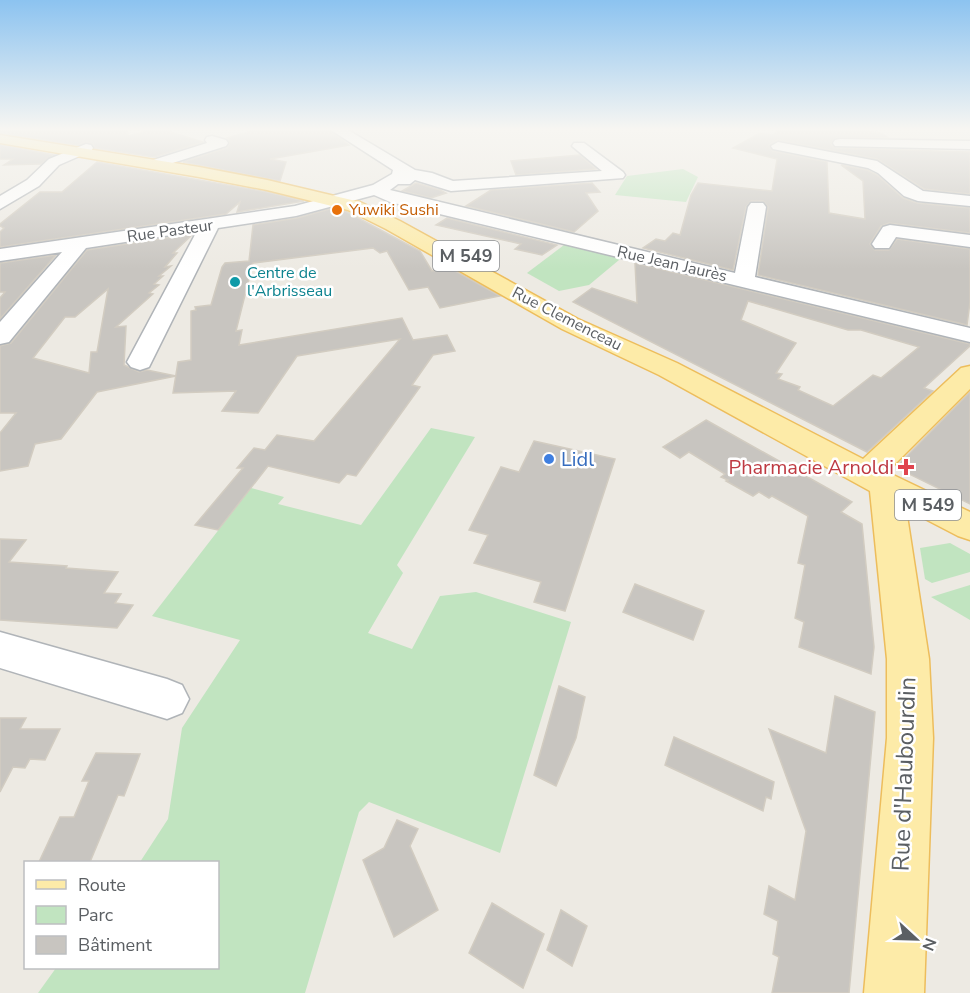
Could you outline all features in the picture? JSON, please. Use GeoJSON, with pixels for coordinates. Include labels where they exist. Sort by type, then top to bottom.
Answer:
{"type":"FeatureCollection","features":[{"type":"Feature","properties":{"kind":"main road","name":"Rue Clemenceau"},"geometry":{"type":"LineString","coordinates":[[226,176],[267,185],[362,196]]}},
{"type":"Feature","properties":{"kind":"main road","name":"Rue Clemenceau"},"geometry":{"type":"LineString","coordinates":[[245,176],[362,196]]}},
{"type":"Feature","properties":{"kind":"main road","name":"Rue Clemenceau"},"geometry":{"type":"LineString","coordinates":[[362,196],[365,211],[583,330],[668,369],[876,480]]}},
{"type":"Feature","properties":{"kind":"main road"},"geometry":{"type":"LineString","coordinates":[[876,480],[970,374]]}},
{"type":"Feature","properties":{"kind":"main road","name":"M 549"},"geometry":{"type":"LineString","coordinates":[[876,480],[970,526]]}},
{"type":"Feature","properties":{"kind":"main road","name":"Rue d'Haubourdin"},"geometry":{"type":"LineString","coordinates":[[876,480],[911,700],[894,993]]}},
{"type":"Feature","properties":{"kind":"street"},"geometry":{"type":"LineString","coordinates":[[0,204],[40,176]]}},
{"type":"Feature","properties":{"kind":"street"},"geometry":{"type":"LineString","coordinates":[[362,196],[396,176]]}},
{"type":"Feature","properties":{"kind":"street"},"geometry":{"type":"LineString","coordinates":[[427,176],[451,186],[512,176]]}},
{"type":"Feature","properties":{"kind":"street"},"geometry":{"type":"LineString","coordinates":[[893,176],[906,189],[918,195],[970,201]]}},
{"type":"Feature","properties":{"kind":"street","name":"Rue Pasteur"},"geometry":{"type":"LineString","coordinates":[[0,255],[275,215],[362,196]]}},
{"type":"Feature","properties":{"kind":"street","name":"Rue Jean Jaurès"},"geometry":{"type":"LineString","coordinates":[[362,196],[970,334]]}},
{"type":"Feature","properties":{"kind":"street"},"geometry":{"type":"LineString","coordinates":[[744,281],[757,207]]}},
{"type":"Feature","properties":{"kind":"street"},"geometry":{"type":"LineString","coordinates":[[140,362],[210,225]]}},
{"type":"Feature","properties":{"kind":"street"},"geometry":{"type":"LineString","coordinates":[[882,243],[890,231],[970,241]]}},
{"type":"Feature","properties":{"kind":"street"},"geometry":{"type":"LineString","coordinates":[[0,337],[79,244]]}},
{"type":"Feature","properties":{"kind":"street"},"geometry":{"type":"LineString","coordinates":[[0,650],[167,699]]}},
{"type":"Feature","properties":{"kind":"green space"},"geometry":{"type":"Polygon","coordinates":[[[627,176],[698,177],[686,202],[615,195],[627,176]]]}},
{"type":"Feature","properties":{"kind":"green space"},"geometry":{"type":"Polygon","coordinates":[[[568,242],[625,255],[589,285],[559,291],[527,273],[568,242]]]}},
{"type":"Feature","properties":{"kind":"green space"},"geometry":{"type":"Polygon","coordinates":[[[431,428],[475,437],[397,565],[403,573],[368,633],[412,649],[440,596],[476,592],[571,622],[500,853],[369,802],[359,812],[305,993],[38,993],[55,969],[219,969],[219,861],[141,861],[168,819],[182,728],[240,640],[152,616],[251,488],[284,497],[278,504],[361,525],[431,428]]]}},
{"type":"Feature","properties":{"kind":"green space"},"geometry":{"type":"Polygon","coordinates":[[[950,543],[970,554],[970,572],[932,583],[925,579],[920,548],[950,543]]]}},
{"type":"Feature","properties":{"kind":"green space"},"geometry":{"type":"Polygon","coordinates":[[[970,585],[970,620],[931,597],[970,585]]]}},
{"type":"Feature","properties":{"kind":"building"},"geometry":{"type":"Polygon","coordinates":[[[80,176],[178,176],[304,201],[237,212],[240,202],[226,214],[0,247],[0,232],[4,228],[0,224],[40,192],[62,192],[80,176]]]}},
{"type":"Feature","properties":{"kind":"building"},"geometry":{"type":"Polygon","coordinates":[[[256,176],[281,176],[280,181],[256,176]]]}},
{"type":"Feature","properties":{"kind":"building"},"geometry":{"type":"Polygon","coordinates":[[[774,176],[828,176],[829,213],[865,219],[863,181],[857,176],[879,176],[903,198],[917,203],[970,208],[970,233],[889,223],[881,226],[870,244],[875,250],[889,250],[897,239],[970,249],[970,302],[967,325],[758,275],[768,207],[763,201],[751,201],[746,207],[733,270],[643,248],[656,239],[665,241],[673,233],[680,235],[691,195],[698,183],[772,191],[774,176]]]}},
{"type":"Feature","properties":{"kind":"building"},"geometry":{"type":"Polygon","coordinates":[[[904,176],[970,176],[970,194],[924,189],[904,176]]]}},
{"type":"Feature","properties":{"kind":"building"},"geometry":{"type":"Polygon","coordinates":[[[416,183],[446,193],[431,198],[402,191],[416,183]]]}},
{"type":"Feature","properties":{"kind":"building"},"geometry":{"type":"Polygon","coordinates":[[[592,183],[600,192],[586,193],[598,211],[574,232],[466,206],[491,190],[592,183]]]}},
{"type":"Feature","properties":{"kind":"building"},"geometry":{"type":"Polygon","coordinates":[[[333,208],[347,212],[420,251],[432,271],[450,268],[500,296],[440,308],[428,287],[409,290],[387,251],[380,253],[373,248],[253,263],[236,331],[242,330],[239,345],[402,318],[413,340],[447,335],[455,351],[433,355],[412,385],[420,387],[356,476],[347,474],[339,483],[268,466],[218,530],[195,525],[243,468],[237,468],[254,448],[265,450],[277,435],[314,441],[400,339],[297,356],[258,413],[222,411],[236,391],[173,393],[178,362],[191,360],[191,311],[196,310],[195,307],[211,305],[225,263],[249,261],[253,225],[297,218],[333,208]]]}},
{"type":"Feature","properties":{"kind":"building"},"geometry":{"type":"Polygon","coordinates":[[[447,218],[557,245],[542,255],[515,249],[521,244],[436,225],[447,218]]]}},
{"type":"Feature","properties":{"kind":"building"},"geometry":{"type":"Polygon","coordinates":[[[193,234],[173,253],[177,253],[165,267],[171,266],[159,276],[163,276],[154,284],[159,285],[149,293],[153,294],[116,327],[126,326],[124,365],[139,372],[147,370],[176,376],[97,392],[61,439],[35,444],[28,466],[0,471],[0,433],[16,413],[0,413],[0,346],[11,343],[87,250],[193,234]],[[108,289],[75,317],[65,317],[33,358],[89,373],[91,352],[97,352],[108,289]]]}},
{"type":"Feature","properties":{"kind":"building"},"geometry":{"type":"Polygon","coordinates":[[[56,255],[0,319],[0,298],[5,292],[0,292],[0,263],[56,255]]]}},
{"type":"Feature","properties":{"kind":"building"},"geometry":{"type":"Polygon","coordinates":[[[635,263],[970,344],[970,346],[924,388],[933,391],[867,452],[573,302],[592,288],[637,303],[635,263]],[[748,301],[741,320],[796,343],[776,373],[782,374],[778,379],[800,387],[798,390],[833,406],[873,375],[881,378],[919,347],[861,330],[848,330],[748,301]]]}},
{"type":"Feature","properties":{"kind":"building"},"geometry":{"type":"Polygon","coordinates":[[[970,392],[970,504],[897,466],[970,392]]]}},
{"type":"Feature","properties":{"kind":"building"},"geometry":{"type":"Polygon","coordinates":[[[706,420],[852,502],[841,512],[862,524],[874,647],[871,674],[799,647],[804,622],[795,618],[805,565],[798,563],[808,516],[772,496],[769,498],[759,492],[753,496],[726,481],[728,480],[721,477],[725,474],[689,452],[680,458],[663,447],[706,420]]]}},
{"type":"Feature","properties":{"kind":"building"},"geometry":{"type":"Polygon","coordinates":[[[534,441],[615,459],[565,611],[534,602],[541,582],[474,563],[488,535],[469,530],[501,467],[519,472],[534,441]]]}},
{"type":"Feature","properties":{"kind":"building"},"geometry":{"type":"Polygon","coordinates":[[[0,539],[26,540],[9,562],[118,572],[104,593],[121,594],[115,603],[133,605],[117,628],[0,620],[0,539]]]}},
{"type":"Feature","properties":{"kind":"building"},"geometry":{"type":"Polygon","coordinates":[[[635,584],[704,611],[693,640],[623,612],[635,584]]]}},
{"type":"Feature","properties":{"kind":"building"},"geometry":{"type":"Polygon","coordinates":[[[559,686],[585,697],[576,738],[556,786],[534,775],[559,686]]]}},
{"type":"Feature","properties":{"kind":"building"},"geometry":{"type":"Polygon","coordinates":[[[835,696],[875,712],[849,993],[772,993],[779,957],[773,954],[778,921],[764,914],[769,886],[795,900],[806,831],[769,729],[826,753],[835,696]]]}},
{"type":"Feature","properties":{"kind":"building"},"geometry":{"type":"Polygon","coordinates":[[[0,718],[26,718],[20,729],[60,729],[45,760],[30,759],[25,768],[13,767],[0,792],[0,718]]]}},
{"type":"Feature","properties":{"kind":"building"},"geometry":{"type":"Polygon","coordinates":[[[674,737],[774,782],[771,799],[766,797],[763,811],[665,765],[674,737]]]}},
{"type":"Feature","properties":{"kind":"building"},"geometry":{"type":"Polygon","coordinates":[[[96,753],[140,754],[124,796],[118,795],[90,861],[39,861],[60,817],[74,817],[89,781],[82,781],[96,753]]]}},
{"type":"Feature","properties":{"kind":"building"},"geometry":{"type":"Polygon","coordinates":[[[397,820],[418,829],[410,846],[438,910],[394,937],[363,860],[384,848],[397,820]]]}},
{"type":"Feature","properties":{"kind":"building"},"geometry":{"type":"Polygon","coordinates":[[[492,903],[544,934],[523,988],[469,953],[492,903]]]}},
{"type":"Feature","properties":{"kind":"building"},"geometry":{"type":"Polygon","coordinates":[[[561,910],[587,926],[572,966],[547,950],[561,910]]]}},
{"type":"Feature","properties":{"kind":"place","name":"Yuwiki Sushi"},"geometry":{"type":"Point","coordinates":[337,210]}},
{"type":"Feature","properties":{"kind":"place","name":"Centre de l'Arbrisseau"},"geometry":{"type":"Point","coordinates":[235,282]}},
{"type":"Feature","properties":{"kind":"place","name":"Lidl"},"geometry":{"type":"Point","coordinates":[549,459]}},
{"type":"Feature","properties":{"kind":"place","name":"Pharmacie Arnoldi"},"geometry":{"type":"Point","coordinates":[906,467]}}]}
